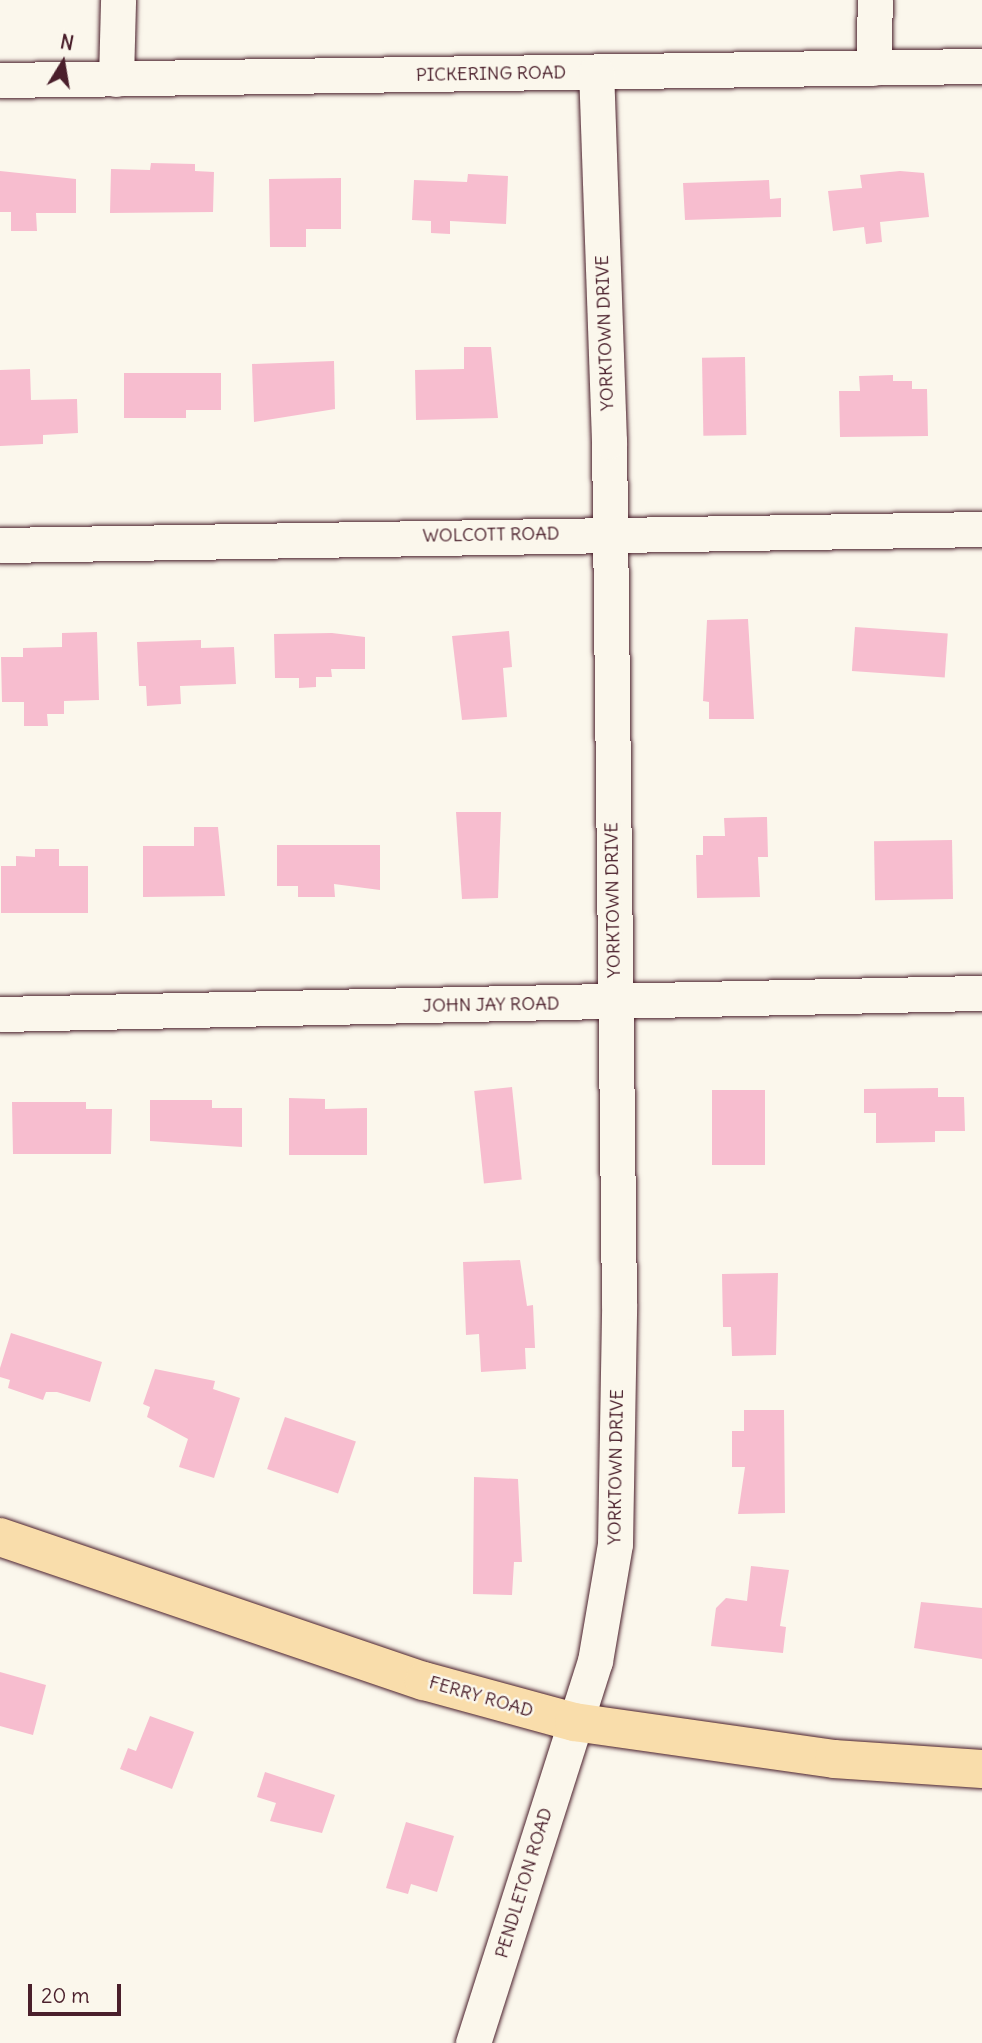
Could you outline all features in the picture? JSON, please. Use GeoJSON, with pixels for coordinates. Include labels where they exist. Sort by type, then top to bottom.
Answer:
{"type":"FeatureCollection","features":[{"type":"Feature","properties":{"kind":"main road","name":"FERRY ROAD"},"geometry":{"type":"LineString","coordinates":[[0,1537],[424,1681],[574,1722],[822,1758],[982,1769]]}},
{"type":"Feature","properties":{"kind":"street"},"geometry":{"type":"LineString","coordinates":[[117,79],[118,0]]}},
{"type":"Feature","properties":{"kind":"street"},"geometry":{"type":"LineString","coordinates":[[873,68],[875,0]]}},
{"type":"Feature","properties":{"kind":"street","name":"PICKERING ROAD"},"geometry":{"type":"LineString","coordinates":[[0,80],[982,66]]}},
{"type":"Feature","properties":{"kind":"street","name":"YORKTOWN DRIVE"},"geometry":{"type":"LineString","coordinates":[[574,1722],[595,1661],[615,1544],[609,532],[596,72]]}},
{"type":"Feature","properties":{"kind":"street","name":"WOLCOTT ROAD"},"geometry":{"type":"LineString","coordinates":[[0,545],[609,532],[982,529]]}},
{"type":"Feature","properties":{"kind":"street","name":"JOHN JAY ROAD"},"geometry":{"type":"LineString","coordinates":[[0,1014],[613,1003],[982,993]]}},
{"type":"Feature","properties":{"kind":"street","name":"PENDLETON ROAD"},"geometry":{"type":"LineString","coordinates":[[473,2043],[574,1722]]}},
{"type":"Feature","properties":{"kind":"building"},"geometry":{"type":"Polygon","coordinates":[[[151,163],[195,164],[195,171],[214,172],[213,212],[110,213],[111,169],[150,170],[151,163]]]}},
{"type":"Feature","properties":{"kind":"building"},"geometry":{"type":"Polygon","coordinates":[[[0,171],[76,179],[76,213],[36,213],[37,231],[11,231],[11,212],[0,212],[0,171]]]}},
{"type":"Feature","properties":{"kind":"building"},"geometry":{"type":"Polygon","coordinates":[[[900,171],[924,173],[929,217],[880,222],[882,242],[866,244],[864,227],[833,231],[828,191],[862,188],[860,175],[900,171]]]}},
{"type":"Feature","properties":{"kind":"building"},"geometry":{"type":"Polygon","coordinates":[[[468,174],[508,176],[506,224],[450,221],[450,234],[431,233],[431,221],[412,220],[414,180],[467,182],[468,174]]]}},
{"type":"Feature","properties":{"kind":"building"},"geometry":{"type":"Polygon","coordinates":[[[341,178],[341,229],[306,229],[306,247],[270,247],[269,179],[341,178]]]}},
{"type":"Feature","properties":{"kind":"building"},"geometry":{"type":"Polygon","coordinates":[[[769,180],[770,199],[781,198],[781,217],[685,220],[683,183],[769,180]]]}},
{"type":"Feature","properties":{"kind":"building"},"geometry":{"type":"Polygon","coordinates":[[[464,347],[491,347],[498,418],[416,420],[415,370],[464,369],[464,347]]]}},
{"type":"Feature","properties":{"kind":"building"},"geometry":{"type":"Polygon","coordinates":[[[745,357],[746,435],[703,436],[702,358],[745,357]]]}},
{"type":"Feature","properties":{"kind":"building"},"geometry":{"type":"Polygon","coordinates":[[[334,361],[335,409],[254,422],[252,364],[334,361]]]}},
{"type":"Feature","properties":{"kind":"building"},"geometry":{"type":"Polygon","coordinates":[[[30,369],[31,400],[77,399],[78,433],[43,435],[43,444],[0,446],[0,370],[30,369]]]}},
{"type":"Feature","properties":{"kind":"building"},"geometry":{"type":"Polygon","coordinates":[[[124,373],[221,373],[221,410],[186,410],[186,418],[124,418],[124,373]]]}},
{"type":"Feature","properties":{"kind":"building"},"geometry":{"type":"Polygon","coordinates":[[[893,375],[893,381],[912,381],[912,389],[927,389],[928,436],[840,437],[839,391],[860,391],[859,376],[893,375]]]}},
{"type":"Feature","properties":{"kind":"building"},"geometry":{"type":"Polygon","coordinates":[[[748,619],[754,719],[709,719],[709,702],[703,701],[707,620],[748,619]]]}},
{"type":"Feature","properties":{"kind":"building"},"geometry":{"type":"Polygon","coordinates":[[[855,627],[948,633],[945,677],[852,671],[855,627]]]}},
{"type":"Feature","properties":{"kind":"building"},"geometry":{"type":"Polygon","coordinates":[[[509,631],[512,667],[503,668],[507,717],[462,720],[452,636],[509,631]]]}},
{"type":"Feature","properties":{"kind":"building"},"geometry":{"type":"Polygon","coordinates":[[[97,632],[99,700],[64,701],[64,714],[47,714],[48,726],[24,726],[24,702],[2,702],[1,657],[23,657],[23,648],[62,647],[62,633],[97,632]]]}},
{"type":"Feature","properties":{"kind":"building"},"geometry":{"type":"Polygon","coordinates":[[[332,633],[365,637],[365,669],[331,669],[332,677],[316,677],[316,687],[299,688],[299,678],[275,678],[274,634],[332,633]]]}},
{"type":"Feature","properties":{"kind":"building"},"geometry":{"type":"Polygon","coordinates":[[[201,640],[201,648],[234,647],[236,684],[180,686],[181,704],[147,706],[146,686],[139,686],[137,642],[201,640]]]}},
{"type":"Feature","properties":{"kind":"building"},"geometry":{"type":"Polygon","coordinates":[[[456,812],[501,812],[498,898],[462,899],[456,812]]]}},
{"type":"Feature","properties":{"kind":"building"},"geometry":{"type":"Polygon","coordinates":[[[767,817],[768,857],[758,857],[760,897],[697,898],[696,855],[703,855],[703,836],[725,836],[724,818],[767,817]]]}},
{"type":"Feature","properties":{"kind":"building"},"geometry":{"type":"Polygon","coordinates":[[[194,827],[218,827],[225,896],[143,897],[143,846],[194,846],[194,827]]]}},
{"type":"Feature","properties":{"kind":"building"},"geometry":{"type":"Polygon","coordinates":[[[952,840],[953,899],[875,900],[874,841],[952,840]]]}},
{"type":"Feature","properties":{"kind":"building"},"geometry":{"type":"Polygon","coordinates":[[[277,845],[380,845],[380,890],[334,884],[335,897],[298,897],[298,886],[277,886],[277,845]]]}},
{"type":"Feature","properties":{"kind":"building"},"geometry":{"type":"Polygon","coordinates":[[[35,849],[59,849],[59,866],[88,866],[88,913],[1,913],[1,866],[16,866],[16,856],[35,857],[35,849]]]}},
{"type":"Feature","properties":{"kind":"building"},"geometry":{"type":"Polygon","coordinates":[[[512,1087],[522,1179],[484,1183],[474,1091],[512,1087]]]}},
{"type":"Feature","properties":{"kind":"building"},"geometry":{"type":"Polygon","coordinates":[[[938,1088],[938,1097],[964,1097],[965,1131],[935,1131],[935,1142],[876,1143],[876,1113],[864,1113],[864,1089],[938,1088]]]}},
{"type":"Feature","properties":{"kind":"building"},"geometry":{"type":"Polygon","coordinates":[[[712,1090],[765,1090],[765,1165],[712,1165],[712,1090]]]}},
{"type":"Feature","properties":{"kind":"building"},"geometry":{"type":"Polygon","coordinates":[[[289,1098],[325,1099],[325,1109],[367,1108],[367,1155],[289,1155],[289,1098]]]}},
{"type":"Feature","properties":{"kind":"building"},"geometry":{"type":"Polygon","coordinates":[[[150,1100],[212,1100],[212,1108],[242,1108],[242,1147],[150,1141],[150,1100]]]}},
{"type":"Feature","properties":{"kind":"building"},"geometry":{"type":"Polygon","coordinates":[[[12,1102],[86,1102],[86,1109],[112,1109],[111,1154],[13,1154],[12,1102]]]}},
{"type":"Feature","properties":{"kind":"building"},"geometry":{"type":"Polygon","coordinates":[[[520,1260],[527,1306],[533,1305],[535,1348],[525,1348],[526,1369],[481,1372],[479,1334],[466,1335],[463,1262],[520,1260]]]}},
{"type":"Feature","properties":{"kind":"building"},"geometry":{"type":"Polygon","coordinates":[[[778,1273],[776,1355],[732,1356],[731,1327],[723,1327],[722,1274],[778,1273]]]}},
{"type":"Feature","properties":{"kind":"building"},"geometry":{"type":"Polygon","coordinates":[[[11,1333],[102,1362],[90,1402],[57,1392],[46,1392],[43,1400],[8,1388],[10,1380],[0,1377],[0,1368],[11,1333]]]}},
{"type":"Feature","properties":{"kind":"building"},"geometry":{"type":"Polygon","coordinates":[[[155,1369],[215,1381],[213,1389],[240,1398],[214,1478],[179,1467],[188,1439],[147,1417],[150,1407],[143,1404],[155,1369]]]}},
{"type":"Feature","properties":{"kind":"building"},"geometry":{"type":"Polygon","coordinates":[[[744,1410],[784,1410],[785,1513],[738,1514],[745,1467],[732,1467],[732,1431],[744,1431],[744,1410]]]}},
{"type":"Feature","properties":{"kind":"building"},"geometry":{"type":"Polygon","coordinates":[[[285,1417],[356,1441],[338,1493],[267,1469],[285,1417]]]}},
{"type":"Feature","properties":{"kind":"building"},"geometry":{"type":"Polygon","coordinates":[[[474,1477],[518,1479],[522,1562],[514,1562],[512,1595],[473,1594],[474,1477]]]}},
{"type":"Feature","properties":{"kind":"building"},"geometry":{"type":"Polygon","coordinates":[[[751,1566],[789,1570],[780,1626],[786,1627],[783,1653],[711,1646],[716,1608],[726,1598],[747,1601],[751,1566]]]}},
{"type":"Feature","properties":{"kind":"building"},"geometry":{"type":"Polygon","coordinates":[[[921,1602],[982,1608],[982,1659],[914,1648],[921,1602]]]}},
{"type":"Feature","properties":{"kind":"building"},"geometry":{"type":"Polygon","coordinates":[[[0,1672],[46,1685],[33,1735],[0,1726],[0,1672]]]}},
{"type":"Feature","properties":{"kind":"building"},"geometry":{"type":"Polygon","coordinates":[[[150,1716],[194,1732],[172,1789],[120,1769],[128,1748],[136,1751],[150,1716]]]}},
{"type":"Feature","properties":{"kind":"building"},"geometry":{"type":"Polygon","coordinates":[[[265,1772],[335,1795],[322,1833],[270,1821],[276,1803],[257,1797],[265,1772]]]}},
{"type":"Feature","properties":{"kind":"building"},"geometry":{"type":"Polygon","coordinates":[[[406,1822],[454,1836],[437,1892],[411,1884],[408,1894],[386,1888],[406,1822]]]}}]}
